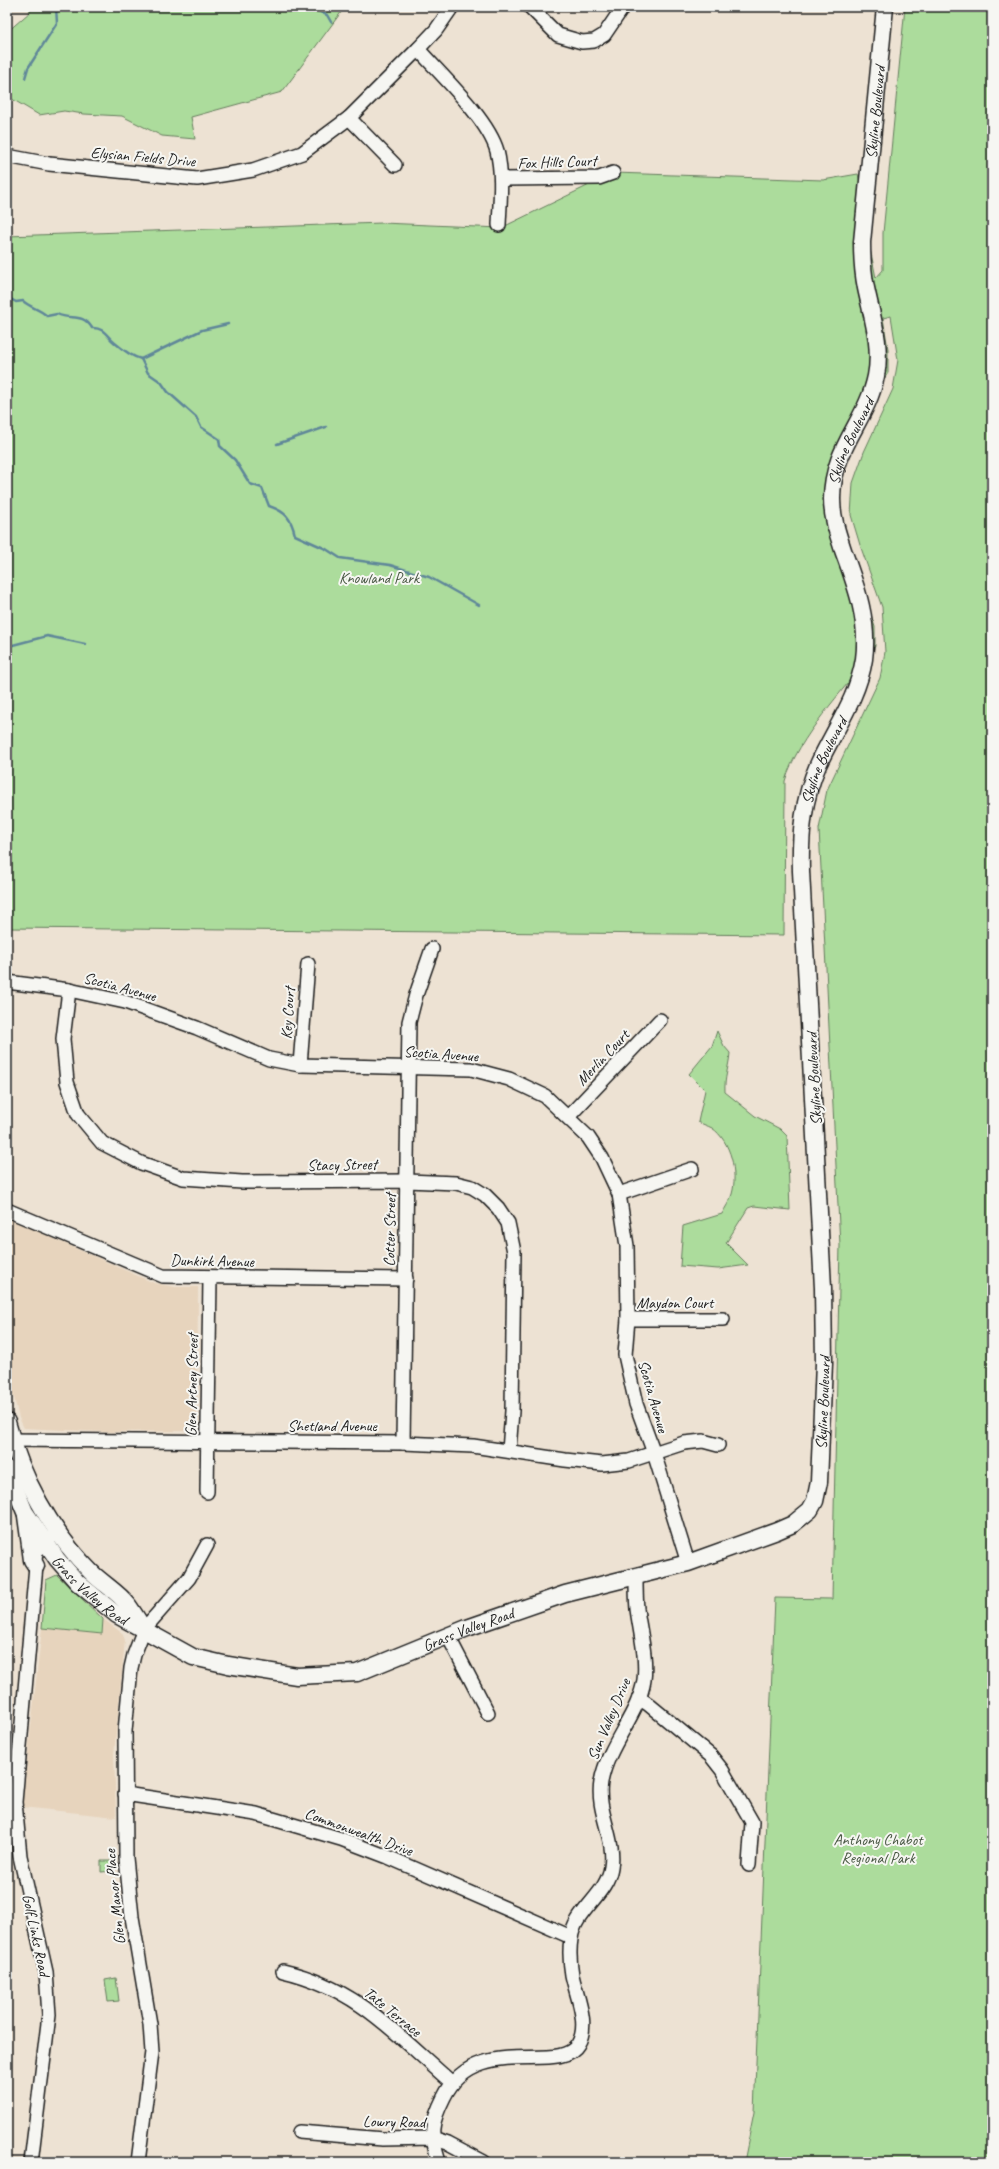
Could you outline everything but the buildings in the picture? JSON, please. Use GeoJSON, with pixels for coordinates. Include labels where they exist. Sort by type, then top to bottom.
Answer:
{"type":"FeatureCollection","features":[{"type":"Feature","properties":{"kind":"main road","name":"Skyline Boulevard"},"geometry":{"type":"LineString","coordinates":[[793,1524],[810,1510],[818,1492],[824,1325],[822,1252],[801,871],[801,833],[806,799],[811,783],[854,695],[864,659],[865,642],[862,606],[836,529],[832,500],[832,482],[840,453],[873,388],[877,367],[878,345],[864,274],[862,242],[885,7]]}},
{"type":"Feature","properties":{"kind":"main road"},"geometry":{"type":"LineString","coordinates":[[7,1422],[9,1439],[29,1482],[60,1536]]}},
{"type":"Feature","properties":{"kind":"main road"},"geometry":{"type":"LineString","coordinates":[[7,1469],[25,1512],[47,1545]]}},
{"type":"Feature","properties":{"kind":"main road"},"geometry":{"type":"LineString","coordinates":[[25,1512],[32,1560],[36,1566]]}},
{"type":"Feature","properties":{"kind":"main road","name":"Grass Valley Road"},"geometry":{"type":"LineString","coordinates":[[47,1545],[78,1582],[100,1602],[117,1615],[168,1644],[193,1656],[228,1665],[297,1676],[357,1673],[448,1636],[565,1594],[688,1563],[793,1524]]}},
{"type":"Feature","properties":{"kind":"main road","name":"Grass Valley Road"},"geometry":{"type":"LineString","coordinates":[[60,1536],[92,1573],[127,1604],[144,1629]]}},
{"type":"Feature","properties":{"kind":"street","name":"Elysian Fields Drive"},"geometry":{"type":"LineString","coordinates":[[7,156],[49,164],[197,179],[253,170],[302,153],[349,118],[436,30],[452,7]]}},
{"type":"Feature","properties":{"kind":"street"},"geometry":{"type":"LineString","coordinates":[[530,7],[558,35],[582,42],[594,41],[604,35],[623,7]]}},
{"type":"Feature","properties":{"kind":"street"},"geometry":{"type":"LineString","coordinates":[[418,49],[455,89],[483,124],[497,150],[501,179],[499,225]]}},
{"type":"Feature","properties":{"kind":"street"},"geometry":{"type":"LineString","coordinates":[[349,118],[395,165]]}},
{"type":"Feature","properties":{"kind":"street","name":"Fox Hills Court"},"geometry":{"type":"LineString","coordinates":[[501,179],[600,178],[613,172]]}},
{"type":"Feature","properties":{"kind":"street","name":"Cotter Street"},"geometry":{"type":"LineString","coordinates":[[402,1443],[406,1279],[407,1067],[409,1022],[416,995],[432,949]]}},
{"type":"Feature","properties":{"kind":"street","name":"Key Court"},"geometry":{"type":"LineString","coordinates":[[300,1065],[308,964]]}},
{"type":"Feature","properties":{"kind":"street","name":"Scotia Avenue"},"geometry":{"type":"LineString","coordinates":[[7,982],[69,990],[125,1002],[197,1028],[269,1059],[300,1065],[471,1069],[509,1080],[545,1096],[588,1138],[598,1153],[619,1194],[627,1246],[628,1319],[625,1355],[636,1404],[654,1453],[688,1563]]}},
{"type":"Feature","properties":{"kind":"street","name":"Stacy Street"},"geometry":{"type":"LineString","coordinates":[[69,990],[63,1039],[67,1082],[78,1114],[102,1143],[141,1163],[183,1178],[242,1182],[407,1181],[456,1183],[472,1187],[485,1195],[498,1208],[508,1223],[514,1252],[512,1411],[509,1451]]}},
{"type":"Feature","properties":{"kind":"street","name":"Merlin Court"},"geometry":{"type":"LineString","coordinates":[[568,1117],[660,1020]]}},
{"type":"Feature","properties":{"kind":"street"},"geometry":{"type":"LineString","coordinates":[[619,1194],[692,1169]]}},
{"type":"Feature","properties":{"kind":"street","name":"Dunkirk Avenue"},"geometry":{"type":"LineString","coordinates":[[7,1210],[163,1276],[210,1278],[406,1279]]}},
{"type":"Feature","properties":{"kind":"street","name":"Glen Artney Street"},"geometry":{"type":"LineString","coordinates":[[207,1492],[210,1278]]}},
{"type":"Feature","properties":{"kind":"street","name":"Maydon Court"},"geometry":{"type":"LineString","coordinates":[[628,1319],[723,1319]]}},
{"type":"Feature","properties":{"kind":"street","name":"Shetland Avenue"},"geometry":{"type":"LineString","coordinates":[[9,1439],[402,1443],[473,1446],[602,1464],[629,1461],[684,1443],[704,1441],[718,1445]]}},
{"type":"Feature","properties":{"kind":"street"},"geometry":{"type":"LineString","coordinates":[[47,1545],[60,1536]]}},
{"type":"Feature","properties":{"kind":"street","name":"Golf Links Road"},"geometry":{"type":"LineString","coordinates":[[31,2162],[49,2015],[46,1972],[20,1856],[15,1802],[36,1552],[47,1545]]}},
{"type":"Feature","properties":{"kind":"street"},"geometry":{"type":"LineString","coordinates":[[144,1629],[189,1578],[207,1545]]}},
{"type":"Feature","properties":{"kind":"street","name":"Sun Valley Drive"},"geometry":{"type":"LineString","coordinates":[[439,2162],[432,2138],[437,2110],[451,2082],[470,2068],[491,2060],[520,2056],[555,2057],[568,2054],[578,2046],[582,2035],[583,2024],[570,1958],[571,1937],[580,1919],[606,1881],[611,1867],[611,1844],[601,1803],[601,1784],[609,1754],[639,1698],[644,1681],[644,1663],[637,1607],[636,1576]]}},
{"type":"Feature","properties":{"kind":"street","name":"Glen Manor Place"},"geometry":{"type":"LineString","coordinates":[[138,2162],[152,2052],[150,2024],[131,1910],[126,1858],[125,1731],[134,1655],[144,1629]]}},
{"type":"Feature","properties":{"kind":"street"},"geometry":{"type":"LineString","coordinates":[[448,1636],[488,1713]]}},
{"type":"Feature","properties":{"kind":"street"},"geometry":{"type":"LineString","coordinates":[[639,1698],[711,1756],[722,1770],[752,1822],[749,1865]]}},
{"type":"Feature","properties":{"kind":"street","name":"Commonwealth Drive"},"geometry":{"type":"LineString","coordinates":[[125,1794],[256,1814],[341,1839],[388,1857],[571,1937]]}},
{"type":"Feature","properties":{"kind":"street","name":"Tate Terrace"},"geometry":{"type":"LineString","coordinates":[[283,1971],[306,1976],[342,1992],[374,2013],[451,2082]]}},
{"type":"Feature","properties":{"kind":"street","name":"Lowry Road"},"geometry":{"type":"LineString","coordinates":[[299,2132],[383,2139],[432,2138],[448,2143],[484,2162]]}},
{"type":"Feature","properties":{"kind":"shaded area"},"geometry":{"type":"Polygon","coordinates":[[[7,1218],[154,1283],[175,1287],[198,1287],[197,1423],[194,1429],[189,1431],[105,1432],[24,1428],[19,1418],[7,1369],[7,1218]]]}},
{"type":"Feature","properties":{"kind":"shaded area"},"geometry":{"type":"Polygon","coordinates":[[[103,1619],[122,1633],[125,1640],[114,1754],[116,1817],[22,1807],[42,1628],[102,1634],[103,1619]]]}},
{"type":"Feature","properties":{"kind":"green space"},"geometry":{"type":"Polygon","coordinates":[[[29,7],[345,7],[282,92],[191,117],[195,139],[162,136],[122,116],[84,114],[64,111],[39,115],[7,96],[7,32],[30,12],[29,7]]]}},
{"type":"Feature","properties":{"kind":"green space","name":"Knowland Park"},"geometry":{"type":"Polygon","coordinates":[[[905,7],[992,7],[992,2162],[744,2162],[754,2112],[775,1598],[832,1599],[840,1245],[819,829],[827,790],[880,678],[885,652],[882,607],[851,515],[853,483],[864,452],[893,389],[898,360],[891,316],[883,318],[888,349],[888,373],[854,423],[835,508],[875,627],[875,646],[872,653],[811,731],[791,764],[785,781],[784,935],[7,928],[7,236],[382,223],[501,228],[614,173],[823,180],[858,174],[869,222],[870,248],[876,278],[883,270],[883,233],[905,7]]]}},
{"type":"Feature","properties":{"kind":"green space"},"geometry":{"type":"Polygon","coordinates":[[[717,1031],[724,1046],[730,1053],[725,1082],[725,1092],[755,1116],[780,1129],[787,1136],[790,1210],[754,1206],[748,1208],[726,1243],[748,1265],[718,1269],[680,1266],[683,1226],[722,1214],[729,1202],[734,1186],[731,1158],[724,1141],[712,1128],[698,1122],[705,1090],[689,1074],[712,1046],[717,1031]]]}},
{"type":"Feature","properties":{"kind":"green space"},"geometry":{"type":"Polygon","coordinates":[[[57,1575],[103,1619],[102,1634],[42,1628],[46,1580],[57,1575]]]}},
{"type":"Feature","properties":{"kind":"green space"},"geometry":{"type":"Polygon","coordinates":[[[101,1861],[113,1861],[113,1871],[101,1872],[101,1861]]]}},
{"type":"Feature","properties":{"kind":"green space"},"geometry":{"type":"Polygon","coordinates":[[[116,1978],[119,2001],[108,2002],[105,1980],[116,1978]]]}},
{"type":"Feature","properties":{"kind":"waterway"},"geometry":{"type":"LineString","coordinates":[[25,78],[28,68],[57,23],[56,7]]}},
{"type":"Feature","properties":{"kind":"waterway"},"geometry":{"type":"LineString","coordinates":[[318,7],[316,10],[327,15],[331,22]]}},
{"type":"Feature","properties":{"kind":"waterway"},"geometry":{"type":"LineString","coordinates":[[7,297],[16,302],[23,301],[47,316],[57,314],[80,318],[88,323],[92,328],[100,329],[121,348],[141,359]]}},
{"type":"Feature","properties":{"kind":"waterway"},"geometry":{"type":"LineString","coordinates":[[141,359],[202,330],[228,324]]}},
{"type":"Feature","properties":{"kind":"waterway"},"geometry":{"type":"LineString","coordinates":[[141,359],[148,373],[161,382],[168,392],[196,417],[201,427],[219,439],[220,446],[235,460],[250,484],[262,488],[269,506],[287,516],[292,524],[295,535],[326,549],[340,558],[390,565],[429,577],[479,605]]}},
{"type":"Feature","properties":{"kind":"waterway"},"geometry":{"type":"LineString","coordinates":[[277,444],[326,427]]}},
{"type":"Feature","properties":{"kind":"waterway"},"geometry":{"type":"LineString","coordinates":[[7,648],[9,646],[47,636],[85,644]]}},
{"type":"Feature","properties":{"kind":"park label","name":"Anthony Chabot Regional Park"},"geometry":{"type":"Point","coordinates":[878,1848]}}]}
